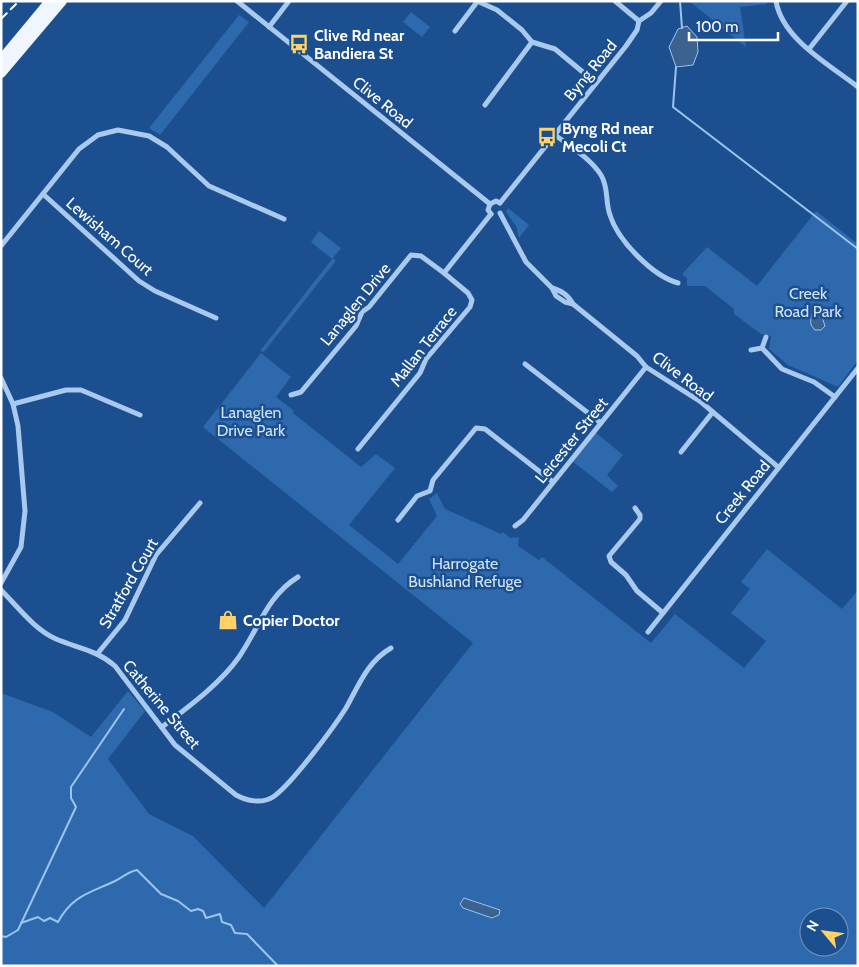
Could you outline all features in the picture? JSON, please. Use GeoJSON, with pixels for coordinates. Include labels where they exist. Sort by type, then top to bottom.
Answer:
{"type":"FeatureCollection","features":[{"type":"Feature","properties":{"kind":"main road"},"geometry":{"type":"LineString","coordinates":[[1,60],[50,1]]}},
{"type":"Feature","properties":{"kind":"main road"},"geometry":{"type":"LineString","coordinates":[[1,73],[62,1]]}},
{"type":"Feature","properties":{"kind":"street","name":"Clive Road"},"geometry":{"type":"LineString","coordinates":[[237,1],[490,204]]}},
{"type":"Feature","properties":{"kind":"street"},"geometry":{"type":"LineString","coordinates":[[269,27],[289,1]]}},
{"type":"Feature","properties":{"kind":"street"},"geometry":{"type":"LineString","coordinates":[[615,1],[639,21]]}},
{"type":"Feature","properties":{"kind":"street","name":"Byng Road"},"geometry":{"type":"LineString","coordinates":[[500,203],[631,38],[639,21],[651,14],[661,1]]}},
{"type":"Feature","properties":{"kind":"street"},"geometry":{"type":"LineString","coordinates":[[776,1],[787,29],[858,87]]}},
{"type":"Feature","properties":{"kind":"street"},"geometry":{"type":"LineString","coordinates":[[810,49],[847,1]]}},
{"type":"Feature","properties":{"kind":"street"},"geometry":{"type":"LineString","coordinates":[[455,31],[477,2],[497,10],[518,27],[532,42],[554,49],[596,82]]}},
{"type":"Feature","properties":{"kind":"street"},"geometry":{"type":"LineString","coordinates":[[485,105],[532,42]]}},
{"type":"Feature","properties":{"kind":"street"},"geometry":{"type":"LineString","coordinates":[[1,246],[74,154],[86,142],[98,135],[123,130],[143,133],[159,142],[209,186],[284,219]]}},
{"type":"Feature","properties":{"kind":"street"},"geometry":{"type":"LineString","coordinates":[[555,135],[600,173],[607,190],[609,214],[621,239],[633,252],[669,280],[678,283]]}},
{"type":"Feature","properties":{"kind":"street","name":"Lewisham Court"},"geometry":{"type":"LineString","coordinates":[[43,194],[139,280],[155,291],[216,318]]}},
{"type":"Feature","properties":{"kind":"street"},"geometry":{"type":"LineString","coordinates":[[496,201],[500,203],[502,207],[500,214],[497,216],[491,214],[488,210],[490,204],[496,201]]}},
{"type":"Feature","properties":{"kind":"street"},"geometry":{"type":"LineString","coordinates":[[444,273],[491,214]]}},
{"type":"Feature","properties":{"kind":"street","name":"Clive Road"},"geometry":{"type":"LineString","coordinates":[[500,214],[526,262],[552,288],[556,296],[565,302],[573,304],[637,356],[646,366],[701,402],[778,467]]}},
{"type":"Feature","properties":{"kind":"street","name":"Lanaglen Drive"},"geometry":{"type":"LineString","coordinates":[[291,395],[301,392],[356,326],[362,312],[367,309],[411,256],[421,256],[444,273]]}},
{"type":"Feature","properties":{"kind":"street","name":"Mallan Terrace"},"geometry":{"type":"LineString","coordinates":[[358,449],[420,373],[426,359],[472,304],[468,293],[444,273]]}},
{"type":"Feature","properties":{"kind":"street"},"geometry":{"type":"LineString","coordinates":[[762,348],[766,337]]}},
{"type":"Feature","properties":{"kind":"street"},"geometry":{"type":"LineString","coordinates":[[751,350],[762,348]]}},
{"type":"Feature","properties":{"kind":"street"},"geometry":{"type":"LineString","coordinates":[[762,348],[782,369],[814,382],[835,397]]}},
{"type":"Feature","properties":{"kind":"street"},"geometry":{"type":"LineString","coordinates":[[525,364],[601,423]]}},
{"type":"Feature","properties":{"kind":"street","name":"Leicester Street"},"geometry":{"type":"LineString","coordinates":[[514,526],[523,520],[646,366]]}},
{"type":"Feature","properties":{"kind":"street","name":"Creek Road"},"geometry":{"type":"LineString","coordinates":[[648,632],[858,368]]}},
{"type":"Feature","properties":{"kind":"street"},"geometry":{"type":"LineString","coordinates":[[1,378],[13,404],[20,438],[25,519],[20,547],[1,583]]}},
{"type":"Feature","properties":{"kind":"street"},"geometry":{"type":"LineString","coordinates":[[13,404],[66,390],[81,390],[140,415]]}},
{"type":"Feature","properties":{"kind":"street"},"geometry":{"type":"LineString","coordinates":[[681,452],[712,413]]}},
{"type":"Feature","properties":{"kind":"street"},"geometry":{"type":"LineString","coordinates":[[398,520],[417,496],[430,490],[433,480],[476,428],[486,430],[553,482]]}},
{"type":"Feature","properties":{"kind":"street","name":"Stratford Court"},"geometry":{"type":"LineString","coordinates":[[98,653],[125,620],[156,554],[200,503]]}},
{"type":"Feature","properties":{"kind":"street"},"geometry":{"type":"LineString","coordinates":[[635,508],[640,515],[640,519],[619,541],[610,554],[610,560],[629,578],[642,596],[663,612]]}},
{"type":"Feature","properties":{"kind":"street"},"geometry":{"type":"LineString","coordinates":[[162,727],[231,667],[274,596],[285,585],[298,577]]}},
{"type":"Feature","properties":{"kind":"street","name":"Catherine Street"},"geometry":{"type":"LineString","coordinates":[[1,590],[43,632],[56,639],[98,653],[115,666],[162,727],[188,757],[236,795],[248,801],[272,798],[290,781],[337,721],[369,666],[378,655],[391,648]]}},
{"type":"Feature","properties":{"kind":"green space"},"geometry":{"type":"Polygon","coordinates":[[[689,1],[766,1],[767,4],[740,7],[746,47],[689,1]]]}},
{"type":"Feature","properties":{"kind":"green space"},"geometry":{"type":"Polygon","coordinates":[[[411,12],[430,27],[422,37],[403,22],[411,12]]]}},
{"type":"Feature","properties":{"kind":"green space"},"geometry":{"type":"Polygon","coordinates":[[[239,15],[249,22],[160,135],[149,128],[239,15]]]}},
{"type":"Feature","properties":{"kind":"green space"},"geometry":{"type":"Polygon","coordinates":[[[508,208],[529,225],[519,238],[516,226],[506,212],[508,208]]]}},
{"type":"Feature","properties":{"kind":"green space","name":"Creek Road Park"},"geometry":{"type":"Polygon","coordinates":[[[816,211],[858,244],[858,360],[838,387],[788,365],[769,349],[771,336],[761,334],[734,314],[734,309],[705,286],[687,286],[687,278],[682,274],[707,247],[757,286],[816,211]]]}},
{"type":"Feature","properties":{"kind":"green space"},"geometry":{"type":"Polygon","coordinates":[[[319,231],[341,248],[332,259],[311,242],[319,231]]]}},
{"type":"Feature","properties":{"kind":"green space"},"geometry":{"type":"Polygon","coordinates":[[[332,259],[335,259],[335,262],[264,352],[260,351],[332,259]]]}},
{"type":"Feature","properties":{"kind":"green space"},"geometry":{"type":"Polygon","coordinates":[[[261,353],[291,377],[276,397],[294,411],[293,413],[361,467],[376,454],[395,468],[349,525],[398,564],[437,516],[429,499],[437,493],[445,509],[501,534],[503,532],[510,538],[519,537],[518,546],[539,560],[542,557],[651,643],[675,614],[744,668],[766,641],[731,613],[750,589],[741,582],[767,549],[842,609],[858,590],[858,966],[1,966],[1,693],[53,712],[91,737],[128,691],[145,711],[108,759],[149,814],[193,836],[264,908],[473,643],[203,427],[261,353]]]}},
{"type":"Feature","properties":{"kind":"green space"},"geometry":{"type":"Polygon","coordinates":[[[595,432],[623,455],[607,475],[618,486],[612,492],[572,461],[595,432]]]}},
{"type":"Feature","properties":{"kind":"shaded area"},"geometry":{"type":"Polygon","coordinates":[[[687,26],[697,37],[698,52],[693,65],[676,67],[669,47],[678,29],[687,26]]]}},
{"type":"Feature","properties":{"kind":"shaded area"},"geometry":{"type":"Polygon","coordinates":[[[819,308],[824,311],[823,320],[825,326],[821,330],[815,330],[811,325],[811,317],[814,311],[819,308]]]}},
{"type":"Feature","properties":{"kind":"shaded area"},"geometry":{"type":"Polygon","coordinates":[[[464,898],[500,910],[499,915],[492,918],[463,908],[460,904],[464,898]]]}},
{"type":"Feature","properties":{"kind":"waterway"},"geometry":{"type":"LineString","coordinates":[[680,1],[682,28]]}},
{"type":"Feature","properties":{"kind":"waterway"},"geometry":{"type":"LineString","coordinates":[[676,67],[673,107],[858,249]]}},
{"type":"Feature","properties":{"kind":"waterway"},"geometry":{"type":"LineString","coordinates":[[1,936],[6,937],[18,930],[76,807],[71,798],[71,787],[124,709]]}},
{"type":"Feature","properties":{"kind":"waterway"},"geometry":{"type":"LineString","coordinates":[[21,923],[38,917],[44,921],[50,918],[58,922],[69,906],[82,896],[137,870],[161,894],[178,901],[191,911],[198,909],[203,911],[206,918],[220,914],[222,922],[231,925],[235,933],[247,934],[278,966]]}},
{"type":"Feature","properties":{"kind":"railway"},"geometry":{"type":"LineString","coordinates":[[1,19],[19,1]]}},
{"type":"Feature","properties":{"kind":"place","name":"Clive Rd near Bandiera St"},"geometry":{"type":"Point","coordinates":[299,44]}},
{"type":"Feature","properties":{"kind":"place","name":"Byng Rd near Mecoli Ct"},"geometry":{"type":"Point","coordinates":[547,137]}},
{"type":"Feature","properties":{"kind":"place","name":"Copier Doctor"},"geometry":{"type":"Point","coordinates":[228,620]}},
{"type":"Feature","properties":{"kind":"park label","name":"Lanaglen Drive Park"},"geometry":{"type":"Point","coordinates":[251,421]}},
{"type":"Feature","properties":{"kind":"park label","name":"Harrogate Bushland Refuge"},"geometry":{"type":"Point","coordinates":[465,572]}}]}
